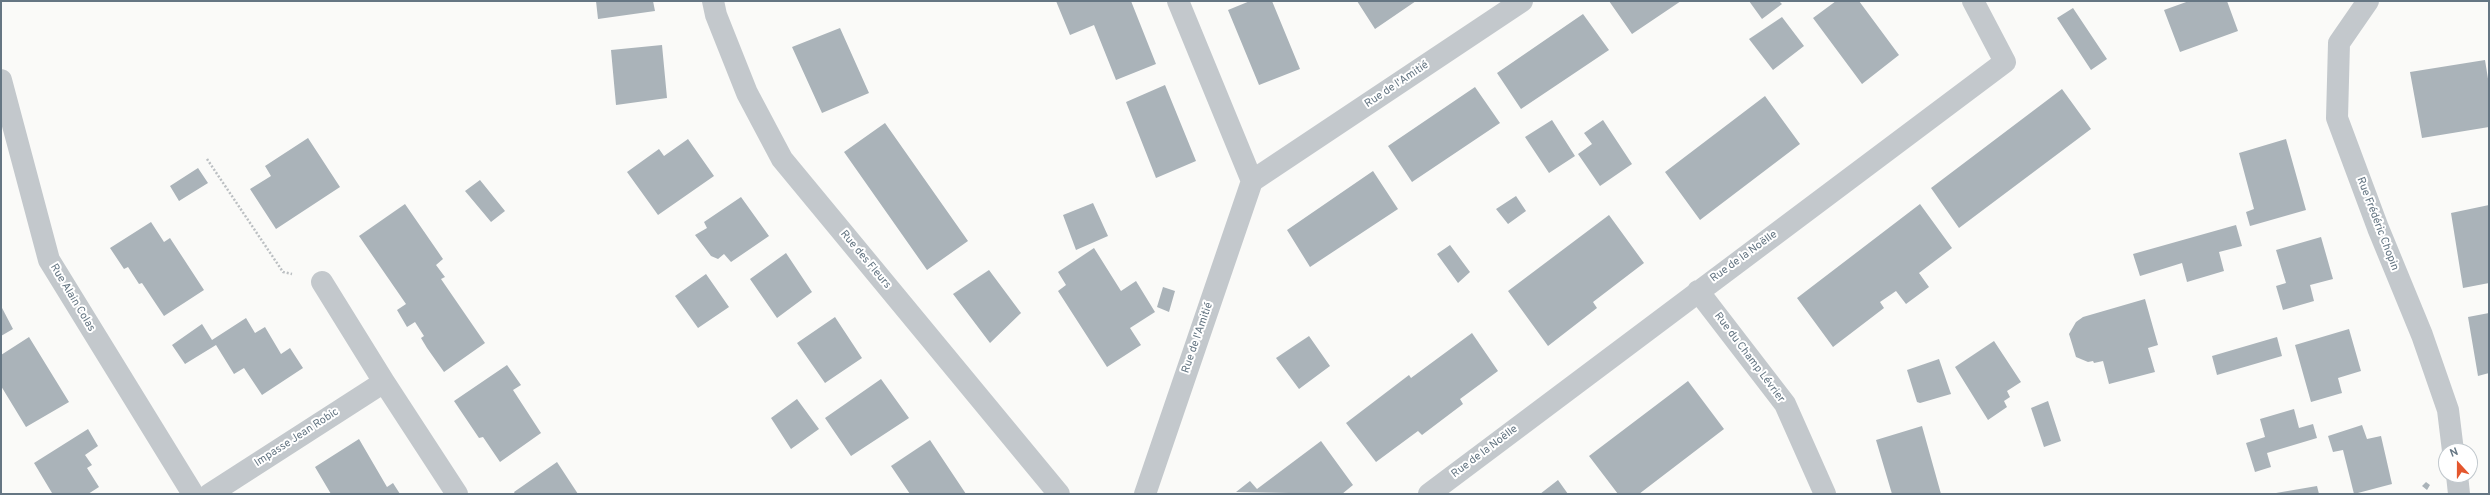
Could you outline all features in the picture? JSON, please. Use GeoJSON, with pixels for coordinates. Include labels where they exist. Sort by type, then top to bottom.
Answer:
{"type":"FeatureCollection","features":[{"type":"Feature","properties":{"kind":"street","name":"Rue des Fleurs"},"geometry":{"type":"LineString","coordinates":[[714,1],[716,15],[747,93],[782,159],[1059,494]]}},
{"type":"Feature","properties":{"kind":"street"},"geometry":{"type":"LineString","coordinates":[[1178,1],[1252,181]]}},
{"type":"Feature","properties":{"kind":"street","name":"Rue de l'Amitié"},"geometry":{"type":"LineString","coordinates":[[1145,494],[1252,181],[1522,1]]}},
{"type":"Feature","properties":{"kind":"street","name":"Rue de la Noëlle"},"geometry":{"type":"LineString","coordinates":[[1429,494],[2005,62],[1973,1]]}},
{"type":"Feature","properties":{"kind":"street","name":"Rue Frédéric Chopin"},"geometry":{"type":"LineString","coordinates":[[2368,1],[2339,43],[2337,118],[2378,228],[2422,336],[2448,410],[2452,443]]}},
{"type":"Feature","properties":{"kind":"street","name":"Rue Alain Colas"},"geometry":{"type":"LineString","coordinates":[[1,80],[50,260],[193,494]]}},
{"type":"Feature","properties":{"kind":"street"},"geometry":{"type":"LineString","coordinates":[[322,282],[384,382],[457,494]]}},
{"type":"Feature","properties":{"kind":"street","name":"Rue du Champ Lévrier"},"geometry":{"type":"LineString","coordinates":[[1698,291],[1785,404],[1825,494]]}},
{"type":"Feature","properties":{"kind":"street","name":"Impasse Jean Robic"},"geometry":{"type":"LineString","coordinates":[[210,494],[384,382]]}},
{"type":"Feature","properties":{"kind":"street"},"geometry":{"type":"LineString","coordinates":[[2457,483],[2459,494]]}},
{"type":"Feature","properties":{"kind":"path"},"geometry":{"type":"LineString","coordinates":[[206,159],[283,272],[322,282]]}},
{"type":"Feature","properties":{"kind":"building"},"geometry":{"type":"Polygon","coordinates":[[[596,1],[653,1],[655,11],[598,19],[596,1]]]}},
{"type":"Feature","properties":{"kind":"building"},"geometry":{"type":"Polygon","coordinates":[[[1056,1],[1131,1],[1156,64],[1116,80],[1094,25],[1070,35],[1056,1]]]}},
{"type":"Feature","properties":{"kind":"building"},"geometry":{"type":"Polygon","coordinates":[[[1250,1],[1272,1],[1300,69],[1259,85],[1228,10],[1250,1]]]}},
{"type":"Feature","properties":{"kind":"building"},"geometry":{"type":"Polygon","coordinates":[[[1357,1],[1416,1],[1375,29],[1357,1]]]}},
{"type":"Feature","properties":{"kind":"building"},"geometry":{"type":"Polygon","coordinates":[[[1609,1],[1681,1],[1632,34],[1609,1]]]}},
{"type":"Feature","properties":{"kind":"building"},"geometry":{"type":"Polygon","coordinates":[[[1749,1],[1779,1],[1782,4],[1762,19],[1749,1]]]}},
{"type":"Feature","properties":{"kind":"building"},"geometry":{"type":"Polygon","coordinates":[[[1836,1],[1859,1],[1899,55],[1862,84],[1813,18],[1836,1]]]}},
{"type":"Feature","properties":{"kind":"building"},"geometry":{"type":"Polygon","coordinates":[[[2189,1],[2227,1],[2238,31],[2180,52],[2164,10],[2189,1]]]}},
{"type":"Feature","properties":{"kind":"building"},"geometry":{"type":"Polygon","coordinates":[[[2073,8],[2107,59],[2091,70],[2057,18],[2073,8]]]}},
{"type":"Feature","properties":{"kind":"building"},"geometry":{"type":"Polygon","coordinates":[[[1583,14],[1609,50],[1521,109],[1497,73],[1583,14]]]}},
{"type":"Feature","properties":{"kind":"building"},"geometry":{"type":"Polygon","coordinates":[[[1782,17],[1804,46],[1773,70],[1749,39],[1782,17]]]}},
{"type":"Feature","properties":{"kind":"building"},"geometry":{"type":"Polygon","coordinates":[[[840,28],[869,93],[822,113],[792,47],[840,28]]]}},
{"type":"Feature","properties":{"kind":"building"},"geometry":{"type":"Polygon","coordinates":[[[662,45],[667,98],[616,105],[611,50],[662,45]]]}},
{"type":"Feature","properties":{"kind":"building"},"geometry":{"type":"Polygon","coordinates":[[[2485,60],[2489,85],[2489,127],[2422,138],[2410,72],[2485,60]]]}},
{"type":"Feature","properties":{"kind":"building"},"geometry":{"type":"Polygon","coordinates":[[[1165,85],[1196,161],[1156,178],[1126,102],[1165,85]]]}},
{"type":"Feature","properties":{"kind":"building"},"geometry":{"type":"Polygon","coordinates":[[[1475,87],[1500,123],[1412,182],[1388,146],[1475,87]]]}},
{"type":"Feature","properties":{"kind":"building"},"geometry":{"type":"Polygon","coordinates":[[[2062,89],[2091,129],[1959,228],[1931,188],[2062,89]]]}},
{"type":"Feature","properties":{"kind":"building"},"geometry":{"type":"Polygon","coordinates":[[[1765,96],[1800,144],[1700,220],[1665,172],[1765,96]]]}},
{"type":"Feature","properties":{"kind":"building"},"geometry":{"type":"Polygon","coordinates":[[[1552,120],[1575,156],[1549,173],[1525,137],[1552,120]]]}},
{"type":"Feature","properties":{"kind":"building"},"geometry":{"type":"Polygon","coordinates":[[[1603,120],[1632,164],[1600,186],[1578,154],[1592,144],[1584,133],[1603,120]]]}},
{"type":"Feature","properties":{"kind":"building"},"geometry":{"type":"Polygon","coordinates":[[[885,123],[968,241],[927,270],[844,152],[885,123]]]}},
{"type":"Feature","properties":{"kind":"building"},"geometry":{"type":"Polygon","coordinates":[[[308,138],[340,187],[276,229],[250,189],[271,176],[265,166],[308,138]]]}},
{"type":"Feature","properties":{"kind":"building"},"geometry":{"type":"Polygon","coordinates":[[[688,139],[714,176],[658,215],[627,172],[659,149],[664,156],[688,139]]]}},
{"type":"Feature","properties":{"kind":"building"},"geometry":{"type":"Polygon","coordinates":[[[2286,139],[2306,210],[2250,226],[2246,212],[2254,209],[2239,153],[2286,139]]]}},
{"type":"Feature","properties":{"kind":"building"},"geometry":{"type":"Polygon","coordinates":[[[198,168],[208,183],[179,201],[170,186],[198,168]]]}},
{"type":"Feature","properties":{"kind":"building"},"geometry":{"type":"Polygon","coordinates":[[[1373,171],[1398,209],[1310,267],[1287,230],[1373,171]]]}},
{"type":"Feature","properties":{"kind":"building"},"geometry":{"type":"Polygon","coordinates":[[[480,180],[505,211],[491,222],[465,191],[480,180]]]}},
{"type":"Feature","properties":{"kind":"building"},"geometry":{"type":"Polygon","coordinates":[[[1516,196],[1526,211],[1508,224],[1496,209],[1516,196]]]}},
{"type":"Feature","properties":{"kind":"building"},"geometry":{"type":"Polygon","coordinates":[[[741,197],[769,236],[731,262],[724,254],[718,259],[711,256],[695,235],[707,228],[704,222],[741,197]]]}},
{"type":"Feature","properties":{"kind":"building"},"geometry":{"type":"Polygon","coordinates":[[[1093,203],[1108,236],[1076,250],[1063,215],[1093,203]]]}},
{"type":"Feature","properties":{"kind":"building"},"geometry":{"type":"Polygon","coordinates":[[[405,204],[443,259],[436,265],[445,277],[441,279],[485,343],[444,372],[421,338],[424,336],[415,322],[407,327],[397,310],[406,304],[359,236],[405,204]]]}},
{"type":"Feature","properties":{"kind":"building"},"geometry":{"type":"Polygon","coordinates":[[[1920,204],[1952,248],[1919,273],[1929,287],[1906,304],[1896,291],[1880,302],[1884,308],[1833,347],[1797,298],[1920,204]]]}},
{"type":"Feature","properties":{"kind":"building"},"geometry":{"type":"Polygon","coordinates":[[[2489,205],[2489,283],[2463,288],[2451,213],[2489,205]]]}},
{"type":"Feature","properties":{"kind":"building"},"geometry":{"type":"Polygon","coordinates":[[[1609,215],[1644,263],[1593,302],[1597,308],[1548,346],[1508,291],[1609,215]]]}},
{"type":"Feature","properties":{"kind":"building"},"geometry":{"type":"Polygon","coordinates":[[[151,222],[164,242],[170,238],[204,290],[164,316],[142,283],[139,284],[128,267],[124,269],[110,248],[151,222]]]}},
{"type":"Feature","properties":{"kind":"building"},"geometry":{"type":"Polygon","coordinates":[[[2236,225],[2242,246],[2219,252],[2224,271],[2187,282],[2182,263],[2140,276],[2133,254],[2236,225]]]}},
{"type":"Feature","properties":{"kind":"building"},"geometry":{"type":"Polygon","coordinates":[[[2321,237],[2333,279],[2310,285],[2314,301],[2283,310],[2276,286],[2286,283],[2276,250],[2321,237]]]}},
{"type":"Feature","properties":{"kind":"building"},"geometry":{"type":"Polygon","coordinates":[[[1450,245],[1470,272],[1458,283],[1437,254],[1450,245]]]}},
{"type":"Feature","properties":{"kind":"building"},"geometry":{"type":"Polygon","coordinates":[[[1094,248],[1121,291],[1136,281],[1155,312],[1130,328],[1141,345],[1107,367],[1058,291],[1066,285],[1058,272],[1094,248]]]}},
{"type":"Feature","properties":{"kind":"building"},"geometry":{"type":"Polygon","coordinates":[[[786,253],[812,292],[777,318],[750,279],[786,253]]]}},
{"type":"Feature","properties":{"kind":"building"},"geometry":{"type":"Polygon","coordinates":[[[989,270],[1021,313],[990,343],[953,294],[989,270]]]}},
{"type":"Feature","properties":{"kind":"building"},"geometry":{"type":"Polygon","coordinates":[[[706,274],[729,307],[698,328],[675,296],[706,274]]]}},
{"type":"Feature","properties":{"kind":"building"},"geometry":{"type":"Polygon","coordinates":[[[1163,287],[1175,291],[1169,312],[1157,307],[1163,287]]]}},
{"type":"Feature","properties":{"kind":"building"},"geometry":{"type":"Polygon","coordinates":[[[2145,299],[2158,345],[2148,348],[2155,372],[2109,384],[2103,361],[2094,363],[2093,361],[2088,362],[2076,357],[2069,334],[2076,322],[2083,317],[2145,299]]]}},
{"type":"Feature","properties":{"kind":"building"},"geometry":{"type":"Polygon","coordinates":[[[1,306],[13,329],[1,336],[1,306]]]}},
{"type":"Feature","properties":{"kind":"building"},"geometry":{"type":"Polygon","coordinates":[[[2489,313],[2489,373],[2478,376],[2468,317],[2489,313]]]}},
{"type":"Feature","properties":{"kind":"building"},"geometry":{"type":"Polygon","coordinates":[[[835,317],[862,358],[825,383],[797,343],[835,317]]]}},
{"type":"Feature","properties":{"kind":"building"},"geometry":{"type":"Polygon","coordinates":[[[246,318],[255,333],[265,327],[281,354],[290,348],[303,368],[262,395],[244,368],[234,374],[216,345],[185,364],[172,345],[202,324],[212,340],[246,318]]]}},
{"type":"Feature","properties":{"kind":"building"},"geometry":{"type":"Polygon","coordinates":[[[2349,329],[2361,371],[2338,378],[2342,393],[2311,402],[2295,345],[2349,329]]]}},
{"type":"Feature","properties":{"kind":"building"},"geometry":{"type":"Polygon","coordinates":[[[1472,333],[1498,371],[1460,399],[1463,404],[1422,435],[1418,431],[1376,462],[1346,423],[1409,375],[1411,378],[1472,333]]]}},
{"type":"Feature","properties":{"kind":"building"},"geometry":{"type":"Polygon","coordinates":[[[1309,336],[1330,366],[1299,389],[1276,358],[1309,336]]]}},
{"type":"Feature","properties":{"kind":"building"},"geometry":{"type":"Polygon","coordinates":[[[29,337],[69,402],[26,427],[1,386],[1,355],[29,337]]]}},
{"type":"Feature","properties":{"kind":"building"},"geometry":{"type":"Polygon","coordinates":[[[2277,337],[2282,356],[2217,375],[2212,356],[2277,337]]]}},
{"type":"Feature","properties":{"kind":"building"},"geometry":{"type":"Polygon","coordinates":[[[1994,341],[2021,382],[2007,391],[2010,397],[2004,401],[2007,407],[1988,420],[1955,367],[1994,341]]]}},
{"type":"Feature","properties":{"kind":"building"},"geometry":{"type":"Polygon","coordinates":[[[1939,359],[1951,394],[1920,403],[1917,402],[1907,370],[1939,359]]]}},
{"type":"Feature","properties":{"kind":"building"},"geometry":{"type":"Polygon","coordinates":[[[507,365],[521,385],[513,390],[541,433],[500,462],[483,437],[479,438],[454,401],[507,365]]]}},
{"type":"Feature","properties":{"kind":"building"},"geometry":{"type":"Polygon","coordinates":[[[881,379],[909,418],[851,456],[825,418],[881,379]]]}},
{"type":"Feature","properties":{"kind":"building"},"geometry":{"type":"Polygon","coordinates":[[[1688,381],[1724,429],[1639,494],[1618,494],[1589,456],[1688,381]]]}},
{"type":"Feature","properties":{"kind":"building"},"geometry":{"type":"Polygon","coordinates":[[[797,399],[819,429],[791,449],[771,418],[797,399]]]}},
{"type":"Feature","properties":{"kind":"building"},"geometry":{"type":"Polygon","coordinates":[[[2048,401],[2061,441],[2044,447],[2031,408],[2048,401]]]}},
{"type":"Feature","properties":{"kind":"building"},"geometry":{"type":"Polygon","coordinates":[[[2294,409],[2299,428],[2313,424],[2317,438],[2267,453],[2271,467],[2255,472],[2246,443],[2265,437],[2260,419],[2294,409]]]}},
{"type":"Feature","properties":{"kind":"building"},"geometry":{"type":"Polygon","coordinates":[[[2362,425],[2367,439],[2381,436],[2392,484],[2354,494],[2343,450],[2333,452],[2328,436],[2362,425]]]}},
{"type":"Feature","properties":{"kind":"building"},"geometry":{"type":"Polygon","coordinates":[[[1922,426],[1941,494],[1892,494],[1876,440],[1922,426]]]}},
{"type":"Feature","properties":{"kind":"building"},"geometry":{"type":"Polygon","coordinates":[[[88,429],[98,446],[85,455],[92,465],[87,468],[99,487],[88,494],[49,494],[52,493],[34,463],[88,429]]]}},
{"type":"Feature","properties":{"kind":"building"},"geometry":{"type":"Polygon","coordinates":[[[359,439],[387,487],[393,483],[400,494],[331,494],[315,467],[359,439]]]}},
{"type":"Feature","properties":{"kind":"building"},"geometry":{"type":"Polygon","coordinates":[[[930,440],[966,494],[910,494],[891,466],[930,440]]]}},
{"type":"Feature","properties":{"kind":"building"},"geometry":{"type":"Polygon","coordinates":[[[1321,441],[1353,485],[1342,494],[1236,492],[1250,481],[1257,489],[1321,441]]]}},
{"type":"Feature","properties":{"kind":"building"},"geometry":{"type":"Polygon","coordinates":[[[557,462],[578,494],[515,494],[514,492],[557,462]]]}},
{"type":"Feature","properties":{"kind":"building"},"geometry":{"type":"Polygon","coordinates":[[[1558,480],[1568,494],[1540,494],[1558,480]]]}},
{"type":"Feature","properties":{"kind":"building"},"geometry":{"type":"Polygon","coordinates":[[[2426,482],[2430,485],[2427,490],[2422,486],[2426,482]]]}},
{"type":"Feature","properties":{"kind":"building"},"geometry":{"type":"Polygon","coordinates":[[[2317,486],[2319,494],[2276,494],[2276,493],[2317,486]]]}}]}
